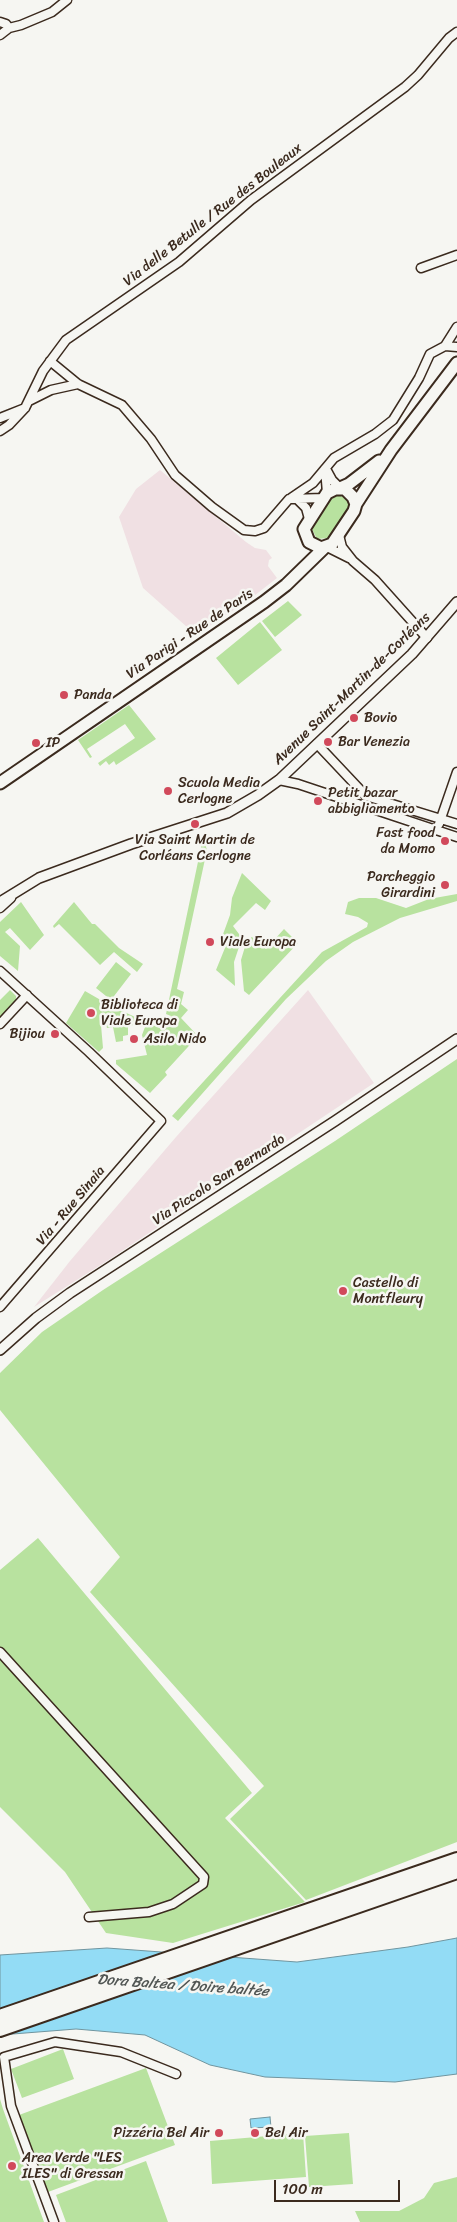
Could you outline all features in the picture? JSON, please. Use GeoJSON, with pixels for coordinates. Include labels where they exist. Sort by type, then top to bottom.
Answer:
{"type":"FeatureCollection","features":[{"type":"Feature","properties":{"kind":"highway"},"geometry":{"type":"LineString","coordinates":[[0,2029],[416,1880],[457,1860]]}},
{"type":"Feature","properties":{"kind":"highway"},"geometry":{"type":"LineString","coordinates":[[0,2017],[416,1880],[457,1871]]}},
{"type":"Feature","properties":{"kind":"main road","name":"Via Parigi - Rue de Paris"},"geometry":{"type":"LineString","coordinates":[[0,783],[286,585],[338,534],[391,450],[456,364]]}},
{"type":"Feature","properties":{"kind":"main road","name":"Via Parigi - Rue de Paris"},"geometry":{"type":"LineString","coordinates":[[326,496],[366,472],[391,450]]}},
{"type":"Feature","properties":{"kind":"main road"},"geometry":{"type":"LineString","coordinates":[[340,488],[349,492],[356,504]]}},
{"type":"Feature","properties":{"kind":"main road"},"geometry":{"type":"LineString","coordinates":[[309,519],[326,496]]}},
{"type":"Feature","properties":{"kind":"main road","name":"Via Parigi - Rue de Paris"},"geometry":{"type":"LineString","coordinates":[[274,594],[305,556],[307,540],[304,529],[309,519]]}},
{"type":"Feature","properties":{"kind":"main road"},"geometry":{"type":"LineString","coordinates":[[307,540],[313,545],[325,547]]}},
{"type":"Feature","properties":{"kind":"street"},"geometry":{"type":"LineString","coordinates":[[0,35],[9,28],[52,12],[67,0]]}},
{"type":"Feature","properties":{"kind":"street"},"geometry":{"type":"LineString","coordinates":[[0,22],[9,28]]}},
{"type":"Feature","properties":{"kind":"street","name":"Via delle Betulle / Rue des Bouleaux"},"geometry":{"type":"LineString","coordinates":[[0,431],[9,425],[27,404],[50,360],[66,340],[164,273],[251,200],[405,87],[418,75],[449,38],[457,32]]}},
{"type":"Feature","properties":{"kind":"street"},"geometry":{"type":"LineString","coordinates":[[421,268],[457,255]]}},
{"type":"Feature","properties":{"kind":"street"},"geometry":{"type":"LineString","coordinates":[[50,360],[78,384],[122,406],[151,439],[175,475],[212,507],[244,530],[255,531],[264,528],[293,499],[313,483],[334,458],[385,428],[419,378],[430,354],[445,346],[457,327]]}},
{"type":"Feature","properties":{"kind":"street"},"geometry":{"type":"LineString","coordinates":[[445,346],[457,347]]}},
{"type":"Feature","properties":{"kind":"street"},"geometry":{"type":"LineString","coordinates":[[0,418],[51,390],[78,384]]}},
{"type":"Feature","properties":{"kind":"street"},"geometry":{"type":"LineString","coordinates":[[326,467],[332,480],[340,488]]}},
{"type":"Feature","properties":{"kind":"street"},"geometry":{"type":"LineString","coordinates":[[293,499],[326,496],[324,474],[326,467]]}},
{"type":"Feature","properties":{"kind":"street"},"geometry":{"type":"LineString","coordinates":[[293,499],[306,508],[309,519]]}},
{"type":"Feature","properties":{"kind":"street"},"geometry":{"type":"LineString","coordinates":[[338,534],[342,547],[353,561],[375,580],[427,638]]}},
{"type":"Feature","properties":{"kind":"street"},"geometry":{"type":"LineString","coordinates":[[325,547],[353,561]]}},
{"type":"Feature","properties":{"kind":"street","name":"Avenue Saint-Martin-de-Corléans"},"geometry":{"type":"LineString","coordinates":[[0,902],[48,874],[227,813],[258,795],[278,780],[317,744],[427,638],[457,602]]}},
{"type":"Feature","properties":{"kind":"street"},"geometry":{"type":"LineString","coordinates":[[317,744],[366,796],[457,824]]}},
{"type":"Feature","properties":{"kind":"street"},"geometry":{"type":"LineString","coordinates":[[437,831],[457,772]]}},
{"type":"Feature","properties":{"kind":"street"},"geometry":{"type":"LineString","coordinates":[[278,780],[298,784],[457,838]]}},
{"type":"Feature","properties":{"kind":"street"},"geometry":{"type":"LineString","coordinates":[[0,908],[15,894]]}},
{"type":"Feature","properties":{"kind":"street"},"geometry":{"type":"LineString","coordinates":[[0,971],[27,995],[0,1024]]}},
{"type":"Feature","properties":{"kind":"street","name":"Via - Rue Sinaia"},"geometry":{"type":"LineString","coordinates":[[0,1308],[161,1121],[27,995]]}},
{"type":"Feature","properties":{"kind":"street","name":"Via Piccolo San Bernardo"},"geometry":{"type":"LineString","coordinates":[[0,1350],[36,1318],[77,1289],[457,1039]]}},
{"type":"Feature","properties":{"kind":"street"},"geometry":{"type":"LineString","coordinates":[[0,1652],[204,1877],[203,1884],[173,1904],[148,1912],[89,1917]]}},
{"type":"Feature","properties":{"kind":"street"},"geometry":{"type":"LineString","coordinates":[[54,2222],[11,2106],[4,2057],[55,2042],[122,2052],[176,2074]]}},
{"type":"Feature","properties":{"kind":"shaded area"},"geometry":{"type":"Polygon","coordinates":[[[160,470],[246,542],[255,548],[266,550],[272,558],[269,560],[268,566],[277,578],[250,599],[196,635],[143,588],[119,517],[136,489],[160,470]]]}},
{"type":"Feature","properties":{"kind":"shaded area"},"geometry":{"type":"Polygon","coordinates":[[[308,990],[374,1083],[107,1261],[34,1307],[70,1261],[176,1137],[308,990]]]}},
{"type":"Feature","properties":{"kind":"green space"},"geometry":{"type":"Polygon","coordinates":[[[339,495],[347,499],[350,508],[329,538],[317,539],[311,527],[329,499],[339,495]]]}},
{"type":"Feature","properties":{"kind":"green space"},"geometry":{"type":"Polygon","coordinates":[[[288,601],[302,615],[275,637],[262,621],[288,601]]]}},
{"type":"Feature","properties":{"kind":"green space"},"geometry":{"type":"Polygon","coordinates":[[[260,622],[282,650],[238,685],[216,658],[260,622]]]}},
{"type":"Feature","properties":{"kind":"green space"},"geometry":{"type":"Polygon","coordinates":[[[129,705],[156,739],[116,765],[114,761],[109,765],[106,761],[100,766],[98,763],[135,738],[125,724],[87,749],[92,757],[90,758],[78,740],[129,705]]]}},
{"type":"Feature","properties":{"kind":"green space"},"geometry":{"type":"Polygon","coordinates":[[[203,838],[207,850],[177,989],[184,992],[181,1004],[188,1010],[181,1018],[198,1036],[165,1072],[167,1075],[150,1093],[116,1064],[116,1060],[147,1055],[142,1035],[145,1027],[141,1027],[139,1024],[128,1026],[128,1035],[123,1036],[123,1041],[116,1042],[113,1027],[107,1028],[106,1024],[101,1025],[103,1048],[99,1052],[66,1023],[85,991],[111,1006],[164,1030],[171,1016],[166,1014],[203,838]]]}},
{"type":"Feature","properties":{"kind":"green space"},"geometry":{"type":"Polygon","coordinates":[[[242,873],[271,901],[265,910],[256,903],[233,926],[242,938],[234,962],[235,986],[216,970],[227,943],[222,937],[230,915],[232,898],[242,873]]]}},
{"type":"Feature","properties":{"kind":"green space"},"geometry":{"type":"Polygon","coordinates":[[[457,894],[457,901],[400,918],[353,942],[326,961],[286,999],[178,1121],[172,1116],[322,952],[367,927],[368,923],[358,917],[345,914],[348,902],[359,898],[376,898],[406,908],[429,899],[457,894]]]}},
{"type":"Feature","properties":{"kind":"green space"},"geometry":{"type":"Polygon","coordinates":[[[21,902],[44,935],[30,950],[10,928],[5,932],[20,946],[18,971],[0,956],[0,922],[21,902]]]}},
{"type":"Feature","properties":{"kind":"green space"},"geometry":{"type":"Polygon","coordinates":[[[74,902],[92,924],[95,924],[119,948],[143,964],[137,972],[114,952],[100,965],[59,924],[54,928],[53,926],[74,902]]]}},
{"type":"Feature","properties":{"kind":"green space"},"geometry":{"type":"Polygon","coordinates":[[[284,929],[298,943],[249,995],[244,991],[241,960],[247,940],[252,937],[266,949],[284,929]]]}},
{"type":"Feature","properties":{"kind":"green space"},"geometry":{"type":"Polygon","coordinates":[[[116,962],[131,974],[111,1000],[96,988],[116,962]]]}},
{"type":"Feature","properties":{"kind":"green space"},"geometry":{"type":"Polygon","coordinates":[[[10,990],[16,996],[16,1002],[0,1019],[0,1000],[10,990]]]}},
{"type":"Feature","properties":{"kind":"green space"},"geometry":{"type":"Polygon","coordinates":[[[457,1059],[457,1842],[306,1900],[230,1819],[264,1786],[90,1592],[120,1557],[0,1410],[0,1373],[42,1332],[103,1290],[335,1141],[457,1059]]]}},
{"type":"Feature","properties":{"kind":"green space"},"geometry":{"type":"Polygon","coordinates":[[[38,1538],[252,1793],[225,1818],[305,1902],[173,1943],[106,1933],[65,1872],[0,1807],[0,1570],[38,1538]]]}},
{"type":"Feature","properties":{"kind":"green space"},"geometry":{"type":"Polygon","coordinates":[[[63,2049],[74,2079],[22,2098],[11,2069],[63,2049]]]}},
{"type":"Feature","properties":{"kind":"green space"},"geometry":{"type":"Polygon","coordinates":[[[146,2068],[175,2145],[48,2192],[19,2115],[146,2068]]]}},
{"type":"Feature","properties":{"kind":"green space","name":"Area Verde \"LES ILES\" di Gressan"},"geometry":{"type":"Polygon","coordinates":[[[0,2099],[3,2109],[44,2222],[0,2222],[0,2099]]]}},
{"type":"Feature","properties":{"kind":"green space"},"geometry":{"type":"Polygon","coordinates":[[[303,2133],[306,2177],[212,2184],[210,2141],[303,2133]]]}},
{"type":"Feature","properties":{"kind":"green space"},"geometry":{"type":"Polygon","coordinates":[[[349,2133],[353,2184],[309,2187],[305,2136],[349,2133]]]}},
{"type":"Feature","properties":{"kind":"green space"},"geometry":{"type":"Polygon","coordinates":[[[146,2161],[168,2222],[66,2222],[56,2195],[146,2161]]]}},
{"type":"Feature","properties":{"kind":"green space"},"geometry":{"type":"Polygon","coordinates":[[[457,2177],[457,2222],[360,2222],[355,2211],[399,2211],[424,2198],[434,2183],[457,2177]]]}},
{"type":"Feature","properties":{"kind":"water","name":"Dora Baltea / Doire baltée"},"geometry":{"type":"Polygon","coordinates":[[[457,1938],[457,2074],[395,2082],[265,2077],[210,2065],[145,2035],[76,2029],[0,2035],[0,1955],[107,1948],[297,1962],[408,1947],[457,1938]]]}},
{"type":"Feature","properties":{"kind":"water"},"geometry":{"type":"Polygon","coordinates":[[[270,2117],[271,2127],[251,2128],[250,2119],[270,2117]]]}},
{"type":"Feature","properties":{"kind":"place","name":"Panda"},"geometry":{"type":"Point","coordinates":[64,695]}},
{"type":"Feature","properties":{"kind":"place","name":"Bovio"},"geometry":{"type":"Point","coordinates":[354,718]}},
{"type":"Feature","properties":{"kind":"place","name":"Bar Venezia"},"geometry":{"type":"Point","coordinates":[328,742]}},
{"type":"Feature","properties":{"kind":"place","name":"IP"},"geometry":{"type":"Point","coordinates":[36,743]}},
{"type":"Feature","properties":{"kind":"place","name":"Scuola Media Cerlogne"},"geometry":{"type":"Point","coordinates":[168,791]}},
{"type":"Feature","properties":{"kind":"place","name":"Petit bazar abbigliamento"},"geometry":{"type":"Point","coordinates":[318,801]}},
{"type":"Feature","properties":{"kind":"place","name":"Via Saint Martin de Corléans Cerlogne"},"geometry":{"type":"Point","coordinates":[195,824]}},
{"type":"Feature","properties":{"kind":"place","name":"Fast food da Momo"},"geometry":{"type":"Point","coordinates":[445,841]}},
{"type":"Feature","properties":{"kind":"place","name":"Parcheggio Girardini"},"geometry":{"type":"Point","coordinates":[445,885]}},
{"type":"Feature","properties":{"kind":"place","name":"Viale Europa"},"geometry":{"type":"Point","coordinates":[210,942]}},
{"type":"Feature","properties":{"kind":"place","name":"Biblioteca di Viale Europa"},"geometry":{"type":"Point","coordinates":[91,1013]}},
{"type":"Feature","properties":{"kind":"place","name":"Bijiou"},"geometry":{"type":"Point","coordinates":[55,1034]}},
{"type":"Feature","properties":{"kind":"place","name":"Asilo Nido"},"geometry":{"type":"Point","coordinates":[134,1039]}},
{"type":"Feature","properties":{"kind":"place","name":"Castello di Montfleury"},"geometry":{"type":"Point","coordinates":[343,1291]}},
{"type":"Feature","properties":{"kind":"place","name":"Pizzéria Bel Air"},"geometry":{"type":"Point","coordinates":[219,2133]}},
{"type":"Feature","properties":{"kind":"place","name":"Bel Air"},"geometry":{"type":"Point","coordinates":[255,2133]}},
{"type":"Feature","properties":{"kind":"place","name":"Area Verde \"LES ILES\" di Gressan"},"geometry":{"type":"Point","coordinates":[12,2166]}}]}
